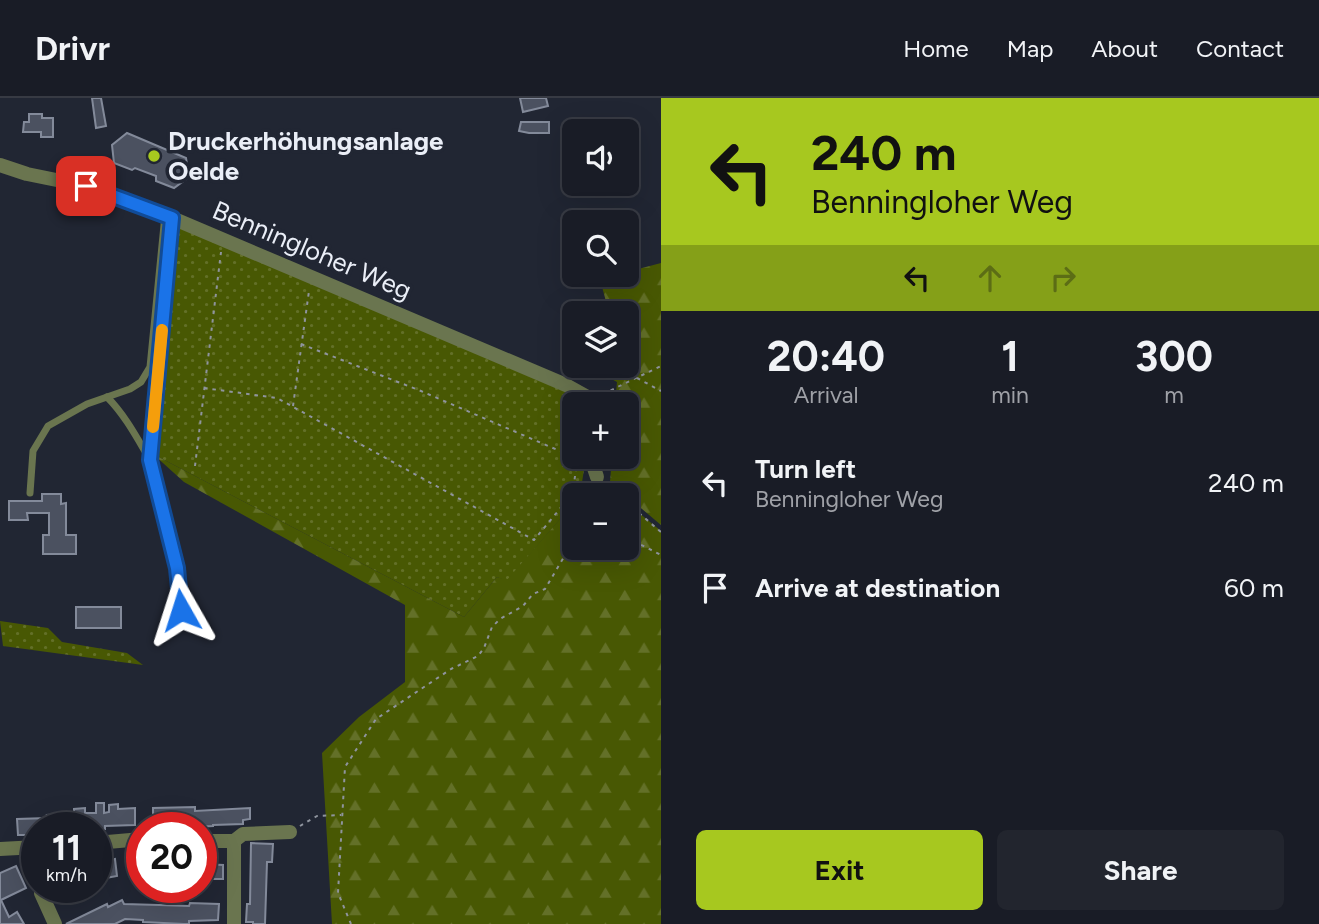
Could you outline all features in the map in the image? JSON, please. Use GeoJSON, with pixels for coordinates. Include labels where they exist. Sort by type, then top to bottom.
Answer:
{"type":"FeatureCollection","features":[{"type":"Feature","properties":{"kind":"street","name":"Benningloher Weg"},"geometry":{"type":"LineString","coordinates":[[0,165],[27,174],[86,186],[169,216],[577,392]]}},
{"type":"Feature","properties":{"kind":"street"},"geometry":{"type":"LineString","coordinates":[[217,841],[234,841],[243,834],[290,832]]}},
{"type":"Feature","properties":{"kind":"street"},"geometry":{"type":"LineString","coordinates":[[234,841],[234,924]]}},
{"type":"Feature","properties":{"kind":"street"},"geometry":{"type":"LineString","coordinates":[[0,849],[21,848]]}},
{"type":"Feature","properties":{"kind":"street"},"geometry":{"type":"LineString","coordinates":[[46,903],[55,924]]}},
{"type":"Feature","properties":{"kind":"lane"},"geometry":{"type":"LineString","coordinates":[[30,494],[33,451],[48,426],[87,404],[130,389],[141,382],[150,367],[169,216]]}},
{"type":"Feature","properties":{"kind":"lane"},"geometry":{"type":"LineString","coordinates":[[150,460],[169,216]]}},
{"type":"Feature","properties":{"kind":"lane"},"geometry":{"type":"LineString","coordinates":[[107,397],[135,434],[150,460],[177,568],[181,610],[167,630]]}},
{"type":"Feature","properties":{"kind":"path"},"geometry":{"type":"LineString","coordinates":[[195,466],[222,239]]}},
{"type":"Feature","properties":{"kind":"path"},"geometry":{"type":"LineString","coordinates":[[292,407],[312,277]]}},
{"type":"Feature","properties":{"kind":"path"},"geometry":{"type":"LineString","coordinates":[[301,344],[421,391],[562,452]]}},
{"type":"Feature","properties":{"kind":"path"},"geometry":{"type":"LineString","coordinates":[[639,376],[661,366]]}},
{"type":"Feature","properties":{"kind":"path"},"geometry":{"type":"LineString","coordinates":[[610,392],[634,378]]}},
{"type":"Feature","properties":{"kind":"path"},"geometry":{"type":"LineString","coordinates":[[638,378],[661,391]]}},
{"type":"Feature","properties":{"kind":"path"},"geometry":{"type":"LineString","coordinates":[[204,388],[277,398],[534,540],[573,493],[576,469]]}},
{"type":"Feature","properties":{"kind":"path"},"geometry":{"type":"LineString","coordinates":[[596,469],[608,483]]}},
{"type":"Feature","properties":{"kind":"path"},"geometry":{"type":"LineString","coordinates":[[639,514],[661,533]]}},
{"type":"Feature","properties":{"kind":"path"},"geometry":{"type":"LineString","coordinates":[[639,544],[661,555]]}},
{"type":"Feature","properties":{"kind":"path"},"geometry":{"type":"LineString","coordinates":[[351,924],[338,892],[345,767],[376,719],[451,669],[478,656],[492,627],[500,619],[523,606],[533,594],[545,589],[562,560]]}},
{"type":"Feature","properties":{"kind":"path"},"geometry":{"type":"LineString","coordinates":[[290,832],[317,816],[342,815]]}},
{"type":"Feature","properties":{"kind":"green space"},"geometry":{"type":"Polygon","coordinates":[[[176,224],[566,392],[562,392],[562,469],[584,469],[582,483],[562,483],[562,517],[507,581],[497,577],[464,617],[153,454],[176,224]]]}},
{"type":"Feature","properties":{"kind":"green space"},"geometry":{"type":"Polygon","coordinates":[[[661,263],[661,525],[639,506],[639,483],[610,482],[611,469],[639,469],[639,392],[616,392],[617,382],[609,378],[639,378],[639,301],[606,301],[602,287],[639,287],[639,269],[661,263]]]}},
{"type":"Feature","properties":{"kind":"green space"},"geometry":{"type":"Polygon","coordinates":[[[153,454],[464,617],[497,577],[507,580],[562,517],[562,560],[639,560],[639,513],[661,531],[661,924],[332,924],[322,753],[359,717],[405,682],[405,605],[184,482],[153,454]]]}},
{"type":"Feature","properties":{"kind":"green space"},"geometry":{"type":"Polygon","coordinates":[[[0,621],[48,628],[62,642],[127,653],[143,665],[3,646],[0,621]]]}},
{"type":"Feature","properties":{"kind":"building"},"geometry":{"type":"Polygon","coordinates":[[[92,98],[101,98],[106,126],[96,128],[92,98]]]}},
{"type":"Feature","properties":{"kind":"building"},"geometry":{"type":"Polygon","coordinates":[[[520,98],[546,98],[548,106],[523,112],[520,98]]]}},
{"type":"Feature","properties":{"kind":"building"},"geometry":{"type":"Polygon","coordinates":[[[29,114],[42,114],[42,118],[53,118],[53,137],[41,137],[41,132],[23,132],[24,122],[29,122],[29,114]]]}},
{"type":"Feature","properties":{"kind":"building"},"geometry":{"type":"Polygon","coordinates":[[[521,122],[549,122],[549,133],[519,131],[521,122]]]}},
{"type":"Feature","properties":{"kind":"building"},"geometry":{"type":"Polygon","coordinates":[[[127,133],[186,158],[189,177],[174,188],[156,181],[156,176],[114,163],[112,145],[127,133]]]}},
{"type":"Feature","properties":{"kind":"building"},"geometry":{"type":"Polygon","coordinates":[[[42,494],[61,494],[61,504],[66,503],[66,535],[76,535],[76,554],[43,554],[43,535],[49,535],[49,513],[27,513],[28,520],[9,520],[9,501],[42,501],[42,494]]]}},
{"type":"Feature","properties":{"kind":"building"},"geometry":{"type":"Polygon","coordinates":[[[76,607],[121,607],[121,628],[76,628],[76,607]]]}},
{"type":"Feature","properties":{"kind":"building"},"geometry":{"type":"Polygon","coordinates":[[[96,803],[104,803],[104,812],[96,812],[96,803]]]}},
{"type":"Feature","properties":{"kind":"building"},"geometry":{"type":"Polygon","coordinates":[[[118,804],[118,809],[135,808],[135,812],[126,812],[126,825],[112,826],[109,805],[118,804]]]}},
{"type":"Feature","properties":{"kind":"building"},"geometry":{"type":"Polygon","coordinates":[[[195,807],[195,811],[250,808],[250,819],[243,820],[243,824],[217,825],[217,812],[153,812],[153,808],[195,807]]]}},
{"type":"Feature","properties":{"kind":"building"},"geometry":{"type":"Polygon","coordinates":[[[85,808],[85,812],[74,812],[74,809],[85,808]]]}},
{"type":"Feature","properties":{"kind":"building"},"geometry":{"type":"Polygon","coordinates":[[[17,819],[21,819],[21,835],[18,835],[17,819]]]}},
{"type":"Feature","properties":{"kind":"building"},"geometry":{"type":"Polygon","coordinates":[[[251,843],[273,844],[272,862],[267,862],[265,924],[246,922],[247,904],[250,904],[251,843]]]}},
{"type":"Feature","properties":{"kind":"building"},"geometry":{"type":"Polygon","coordinates":[[[115,859],[117,876],[112,877],[112,860],[115,859]]]}},
{"type":"Feature","properties":{"kind":"building"},"geometry":{"type":"Polygon","coordinates":[[[217,865],[223,865],[223,879],[217,879],[217,865]]]}},
{"type":"Feature","properties":{"kind":"building"},"geometry":{"type":"Polygon","coordinates":[[[16,866],[21,877],[21,890],[1,900],[9,917],[17,912],[24,924],[0,924],[0,873],[16,866]]]}},
{"type":"Feature","properties":{"kind":"building"},"geometry":{"type":"Polygon","coordinates":[[[122,900],[124,904],[219,904],[218,920],[189,921],[189,924],[125,919],[115,924],[66,924],[107,904],[108,907],[122,900]]]}},
{"type":"Feature","properties":{"kind":"slow traffic"},"geometry":{"type":"LineString","coordinates":[[153,427],[162,330]]}},
{"type":"Feature","properties":{"kind":"place","name":"Druckerhöhungsanlage Oelde"},"geometry":{"type":"Point","coordinates":[154,156]}},
{"type":"Feature","properties":{"kind":"route"},"geometry":{"type":"LineString","coordinates":[[86,186],[172,218],[150,460],[177,568],[181,610]]}}]}
